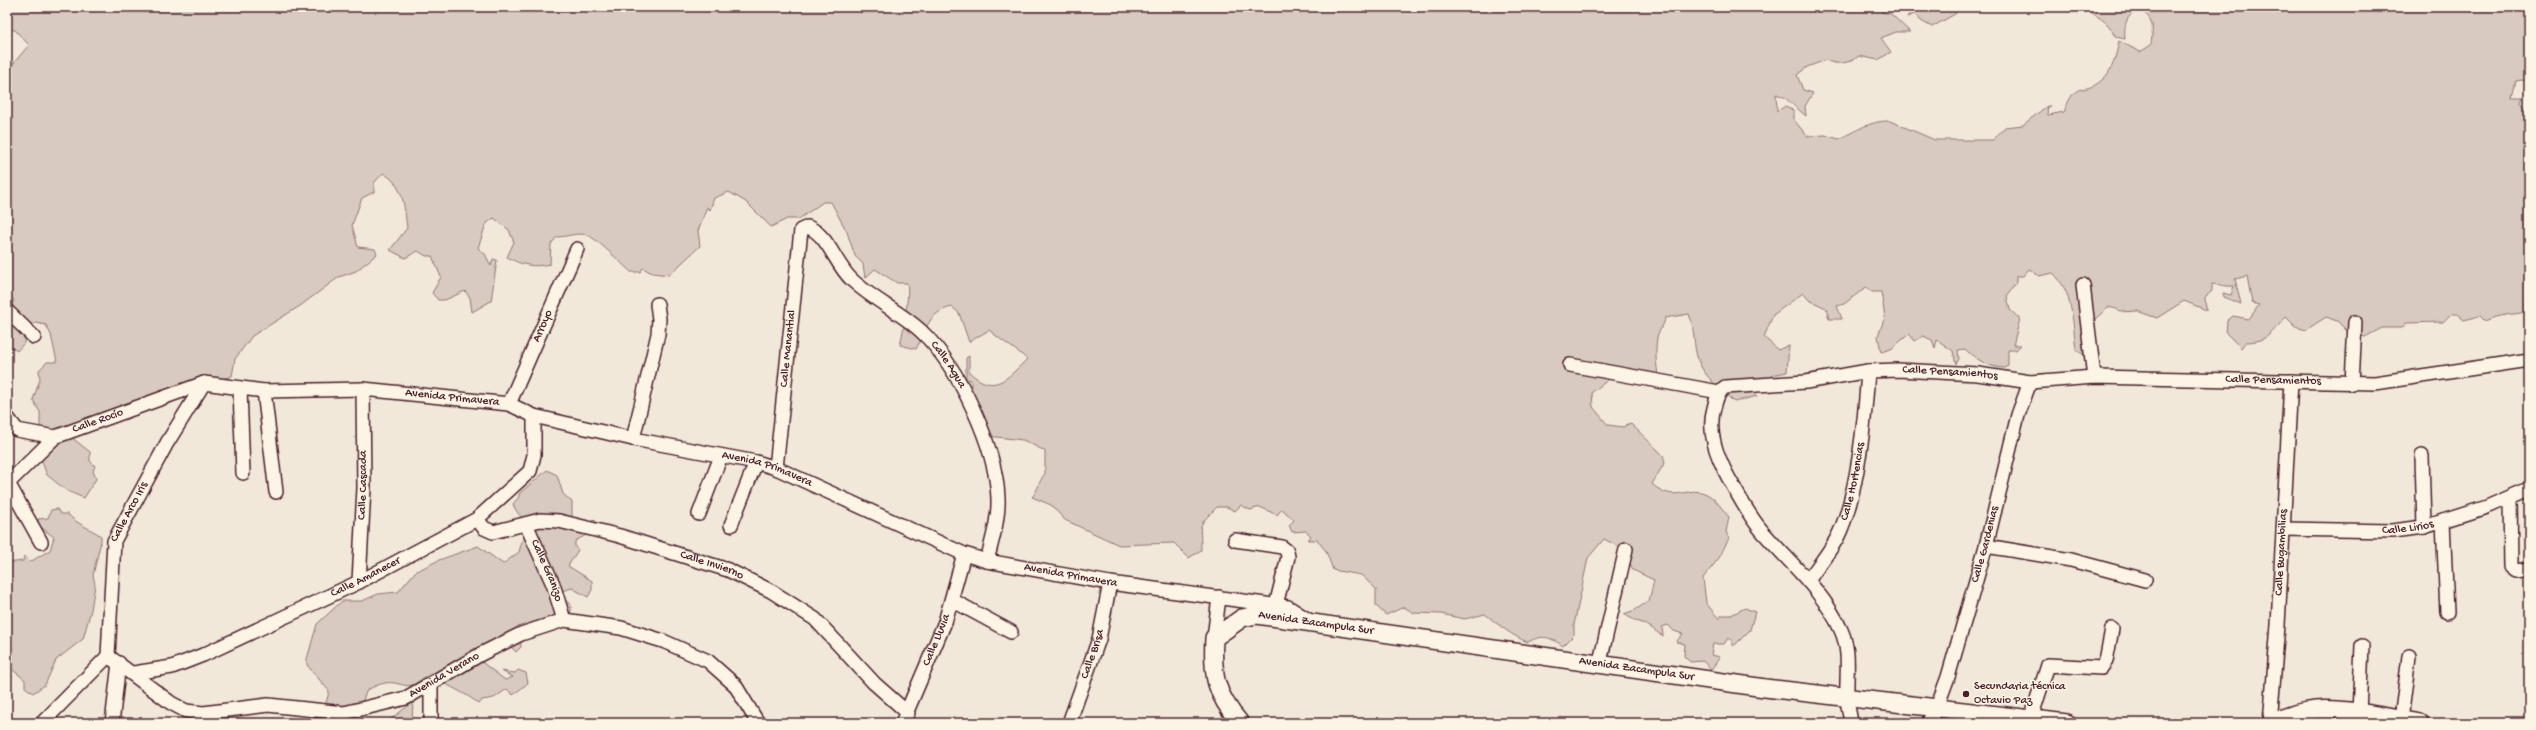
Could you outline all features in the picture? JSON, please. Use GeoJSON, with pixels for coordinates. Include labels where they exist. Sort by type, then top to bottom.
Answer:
{"type":"FeatureCollection","features":[{"type":"Feature","properties":{"kind":"main road","name":"Avenida Zacampula Sur"},"geometry":{"type":"LineString","coordinates":[[1214,638],[1229,626],[1249,615],[1268,616],[1599,666],[1765,688],[2067,723]]}},
{"type":"Feature","properties":{"kind":"main road"},"geometry":{"type":"LineString","coordinates":[[1214,638],[1212,665],[1216,685],[1221,699],[1240,723]]}},
{"type":"Feature","properties":{"kind":"main road"},"geometry":{"type":"LineString","coordinates":[[2271,723],[2306,711],[2359,713],[2420,723]]}},
{"type":"Feature","properties":{"kind":"street","name":"Calle Agua"},"geometry":{"type":"LineString","coordinates":[[801,230],[805,226],[816,230],[848,277],[923,332],[948,365],[974,409],[990,450],[998,499],[998,513],[987,561]]}},
{"type":"Feature","properties":{"kind":"street","name":"Calle Manantial"},"geometry":{"type":"LineString","coordinates":[[776,468],[801,230]]}},
{"type":"Feature","properties":{"kind":"street","name":"Arroyo"},"geometry":{"type":"LineString","coordinates":[[509,404],[577,249]]}},
{"type":"Feature","properties":{"kind":"street"},"geometry":{"type":"LineString","coordinates":[[2083,285],[2094,377]]}},
{"type":"Feature","properties":{"kind":"street"},"geometry":{"type":"LineString","coordinates":[[633,439],[658,334],[659,320],[657,304]]}},
{"type":"Feature","properties":{"kind":"street"},"geometry":{"type":"LineString","coordinates":[[7,311],[34,337]]}},
{"type":"Feature","properties":{"kind":"street"},"geometry":{"type":"LineString","coordinates":[[2352,384],[2355,322]]}},
{"type":"Feature","properties":{"kind":"street","name":"Calle Pensamientos"},"geometry":{"type":"LineString","coordinates":[[1719,392],[1725,388],[1734,386],[1806,382],[1868,371],[1978,374],[2030,382],[2094,377],[2291,381],[2352,384],[2375,383],[2488,368],[2529,360]]}},
{"type":"Feature","properties":{"kind":"street"},"geometry":{"type":"LineString","coordinates":[[1570,364],[1719,392],[1712,416],[1712,436],[1724,470],[1755,522],[1808,581],[1832,614],[1841,631],[1848,663],[1847,697],[1851,723]]}},
{"type":"Feature","properties":{"kind":"street","name":"Calle Hortencias"},"geometry":{"type":"LineString","coordinates":[[1808,581],[1836,539],[1845,519],[1866,409],[1868,371]]}},
{"type":"Feature","properties":{"kind":"street","name":"Calle Bugambilias"},"geometry":{"type":"LineString","coordinates":[[2271,723],[2278,626],[2291,381]]}},
{"type":"Feature","properties":{"kind":"street","name":"Calle Gardenias"},"geometry":{"type":"LineString","coordinates":[[1928,723],[1937,708],[1986,546],[2018,415],[2030,382]]}},
{"type":"Feature","properties":{"kind":"street","name":"Avenida Primavera"},"geometry":{"type":"LineString","coordinates":[[204,383],[264,391],[363,389],[509,404],[534,416],[633,439],[756,462],[776,468],[964,554],[987,561],[1110,583],[1276,605],[1294,609],[1313,623]]}},
{"type":"Feature","properties":{"kind":"street","name":"Calle Rocío"},"geometry":{"type":"LineString","coordinates":[[8,483],[55,437],[204,383]]}},
{"type":"Feature","properties":{"kind":"street","name":"Calle Arco Iris"},"geometry":{"type":"LineString","coordinates":[[112,723],[114,659],[114,541],[167,443],[204,383]]}},
{"type":"Feature","properties":{"kind":"street"},"geometry":{"type":"LineString","coordinates":[[240,389],[243,473]]}},
{"type":"Feature","properties":{"kind":"street","name":"Calle Cascada"},"geometry":{"type":"LineString","coordinates":[[359,582],[364,488],[363,389]]}},
{"type":"Feature","properties":{"kind":"street"},"geometry":{"type":"LineString","coordinates":[[264,391],[276,492]]}},
{"type":"Feature","properties":{"kind":"street","name":"Calle Amanecer"},"geometry":{"type":"LineString","coordinates":[[134,673],[172,667],[190,660],[359,582],[477,519],[530,472],[534,455],[534,416]]}},
{"type":"Feature","properties":{"kind":"street"},"geometry":{"type":"LineString","coordinates":[[7,417],[10,423],[17,430],[55,437]]}},
{"type":"Feature","properties":{"kind":"street"},"geometry":{"type":"LineString","coordinates":[[699,514],[721,456]]}},
{"type":"Feature","properties":{"kind":"street"},"geometry":{"type":"LineString","coordinates":[[2422,456],[2424,527]]}},
{"type":"Feature","properties":{"kind":"street"},"geometry":{"type":"LineString","coordinates":[[731,525],[756,462]]}},
{"type":"Feature","properties":{"kind":"street"},"geometry":{"type":"LineString","coordinates":[[8,483],[41,542]]}},
{"type":"Feature","properties":{"kind":"street","name":"Calle Lirios"},"geometry":{"type":"LineString","coordinates":[[2283,529],[2392,531],[2424,527],[2510,498],[2526,490]]}},
{"type":"Feature","properties":{"kind":"street"},"geometry":{"type":"LineString","coordinates":[[2510,498],[2511,567],[2516,571],[2529,569]]}},
{"type":"Feature","properties":{"kind":"street","name":"Calle Invierno"},"geometry":{"type":"LineString","coordinates":[[477,519],[484,528],[493,532],[540,520],[559,521],[620,536],[728,570],[771,591],[814,619],[905,718]]}},
{"type":"Feature","properties":{"kind":"street"},"geometry":{"type":"LineString","coordinates":[[2442,521],[2447,612]]}},
{"type":"Feature","properties":{"kind":"street","name":"Calle Granizo"},"geometry":{"type":"LineString","coordinates":[[526,524],[552,584],[564,620]]}},
{"type":"Feature","properties":{"kind":"street"},"geometry":{"type":"LineString","coordinates":[[1235,540],[1282,547],[1287,551],[1288,557],[1276,605]]}},
{"type":"Feature","properties":{"kind":"street"},"geometry":{"type":"LineString","coordinates":[[1986,546],[2071,560],[2146,580]]}},
{"type":"Feature","properties":{"kind":"street"},"geometry":{"type":"LineString","coordinates":[[1599,666],[1626,549]]}},
{"type":"Feature","properties":{"kind":"street","name":"Calle Lluvia"},"geometry":{"type":"LineString","coordinates":[[905,718],[945,622],[964,554]]}},
{"type":"Feature","properties":{"kind":"street","name":"Calle Brisa"},"geometry":{"type":"LineString","coordinates":[[1069,723],[1099,639],[1110,583]]}},
{"type":"Feature","properties":{"kind":"street"},"geometry":{"type":"LineString","coordinates":[[1214,638],[1220,597]]}},
{"type":"Feature","properties":{"kind":"street"},"geometry":{"type":"LineString","coordinates":[[952,600],[1011,632]]}},
{"type":"Feature","properties":{"kind":"street","name":"Avenida Verano"},"geometry":{"type":"LineString","coordinates":[[114,659],[178,708],[199,713],[268,705],[344,713],[396,702],[431,685],[481,654],[521,634],[564,620],[621,628],[663,641],[708,661],[735,685],[758,723]]}},
{"type":"Feature","properties":{"kind":"street"},"geometry":{"type":"LineString","coordinates":[[2031,718],[2048,665],[2101,668],[2106,660],[2112,629]]}},
{"type":"Feature","properties":{"kind":"street"},"geometry":{"type":"LineString","coordinates":[[2359,713],[2362,646]]}},
{"type":"Feature","properties":{"kind":"street"},"geometry":{"type":"LineString","coordinates":[[2401,720],[2409,656]]}},
{"type":"Feature","properties":{"kind":"street"},"geometry":{"type":"LineString","coordinates":[[42,723],[82,680],[99,667],[114,659]]}},
{"type":"Feature","properties":{"kind":"street"},"geometry":{"type":"LineString","coordinates":[[431,685],[431,723]]}},
{"type":"Feature","properties":{"kind":"shaded area"},"geometry":{"type":"Polygon","coordinates":[[[7,7],[1892,7],[1881,12],[1891,14],[1910,32],[1896,32],[1881,38],[1891,52],[1878,60],[1859,56],[1843,63],[1834,63],[1826,60],[1807,67],[1797,75],[1803,90],[1813,93],[1805,106],[1806,116],[1784,97],[1776,94],[1777,111],[1786,106],[1794,111],[1794,120],[1807,136],[1825,135],[1839,139],[1870,124],[1890,121],[1935,140],[1993,140],[2005,127],[2023,125],[2047,106],[2051,106],[2047,109],[2048,115],[2064,112],[2069,101],[2077,91],[2095,85],[2106,76],[2114,62],[2119,41],[2140,52],[2151,45],[2152,24],[2148,16],[2139,8],[2131,14],[2127,21],[2125,39],[2116,37],[2106,23],[2084,7],[2529,7],[2529,82],[2522,80],[2516,81],[2512,97],[2523,97],[2521,102],[2529,114],[2529,301],[2526,303],[2526,312],[2500,316],[2485,321],[2480,316],[2464,320],[2457,314],[2451,314],[2443,322],[2406,323],[2402,328],[2382,328],[2365,337],[2347,331],[2337,321],[2326,317],[2306,330],[2296,327],[2286,317],[2269,335],[2253,342],[2246,342],[2241,348],[2226,333],[2227,321],[2233,316],[2249,319],[2259,305],[2252,303],[2247,276],[2235,279],[2241,304],[2224,297],[2223,293],[2231,295],[2234,286],[2212,284],[2212,291],[2205,297],[2206,310],[2184,301],[2157,318],[2137,311],[2120,312],[2117,309],[2108,307],[2091,323],[2088,357],[2076,350],[2071,308],[2065,289],[2060,280],[2053,273],[2039,276],[2029,269],[2023,276],[2016,276],[2016,283],[2007,296],[2010,310],[2020,319],[2013,345],[2021,345],[2016,350],[2008,350],[2008,365],[2005,368],[1999,368],[1983,362],[1965,349],[1958,350],[1959,359],[1956,364],[1953,351],[1937,340],[1935,348],[1932,340],[1923,336],[1915,341],[1909,334],[1891,349],[1881,352],[1878,336],[1885,317],[1881,292],[1872,292],[1866,287],[1844,304],[1837,306],[1842,319],[1829,319],[1826,308],[1809,300],[1803,293],[1773,315],[1764,337],[1778,350],[1789,345],[1787,372],[1772,375],[1755,393],[1757,396],[1734,402],[1704,372],[1696,354],[1689,314],[1665,318],[1656,343],[1656,358],[1659,379],[1620,371],[1592,392],[1593,407],[1608,425],[1623,427],[1630,423],[1663,455],[1665,462],[1652,484],[1669,493],[1676,494],[1696,491],[1703,492],[1713,498],[1729,517],[1726,532],[1729,538],[1719,558],[1703,578],[1706,603],[1719,619],[1722,615],[1731,615],[1745,608],[1755,612],[1750,630],[1735,645],[1732,645],[1732,640],[1728,638],[1724,644],[1713,644],[1711,655],[1720,657],[1711,670],[1703,661],[1690,662],[1684,656],[1685,644],[1676,642],[1683,634],[1674,631],[1668,625],[1662,627],[1663,636],[1650,627],[1624,614],[1635,610],[1649,601],[1654,580],[1633,570],[1623,549],[1604,539],[1588,558],[1574,625],[1574,635],[1563,646],[1554,640],[1542,637],[1528,642],[1523,640],[1506,630],[1485,614],[1465,619],[1441,614],[1414,613],[1404,607],[1386,615],[1376,606],[1376,589],[1361,575],[1333,570],[1326,551],[1317,540],[1308,540],[1311,536],[1306,531],[1292,532],[1289,525],[1294,520],[1282,509],[1277,515],[1260,507],[1250,510],[1241,505],[1235,511],[1227,507],[1217,507],[1201,526],[1201,550],[1189,558],[1174,543],[1119,545],[1065,520],[1051,505],[1032,497],[1045,474],[1045,451],[1023,440],[988,436],[971,407],[971,380],[966,379],[966,358],[969,356],[969,372],[986,383],[993,384],[1000,382],[1013,373],[1027,359],[989,330],[969,342],[959,313],[952,307],[938,313],[933,317],[916,349],[900,345],[907,304],[907,283],[897,283],[875,269],[865,278],[863,264],[855,256],[847,232],[831,202],[823,202],[799,219],[787,219],[771,227],[746,202],[729,192],[714,198],[710,210],[707,207],[698,231],[700,246],[669,275],[652,273],[643,268],[640,272],[631,272],[596,240],[583,234],[557,237],[551,244],[550,264],[533,266],[523,264],[507,257],[514,242],[509,230],[494,218],[486,224],[478,248],[485,254],[491,266],[493,259],[497,260],[491,301],[472,312],[470,298],[465,291],[445,300],[438,300],[432,293],[441,277],[432,256],[426,256],[418,251],[405,258],[390,250],[407,228],[404,204],[399,190],[390,178],[383,173],[374,183],[374,192],[362,198],[352,225],[358,247],[375,249],[377,254],[356,271],[339,277],[300,306],[252,336],[235,359],[232,376],[107,413],[104,411],[79,425],[71,437],[90,452],[90,461],[95,466],[93,471],[96,479],[84,498],[67,491],[47,475],[37,448],[40,438],[40,412],[33,400],[40,379],[39,370],[47,362],[57,362],[51,335],[46,325],[36,323],[30,326],[24,343],[17,351],[10,346],[7,350],[7,301],[13,303],[14,300],[7,294],[7,71],[29,45],[15,30],[7,29],[7,7]]]}},
{"type":"Feature","properties":{"kind":"shaded area"},"geometry":{"type":"Polygon","coordinates":[[[1914,7],[1958,7],[1955,14],[1932,27],[1921,21],[1915,14],[1907,17],[1914,7]]]}},
{"type":"Feature","properties":{"kind":"shaded area"},"geometry":{"type":"Polygon","coordinates":[[[547,470],[557,475],[563,494],[572,502],[572,519],[589,522],[595,520],[599,529],[596,537],[586,535],[575,541],[575,547],[578,550],[568,566],[592,581],[592,590],[588,597],[572,588],[562,591],[564,599],[571,605],[571,612],[566,616],[555,620],[536,621],[527,625],[520,631],[521,647],[516,652],[509,645],[481,655],[483,663],[505,680],[513,677],[501,671],[515,673],[518,670],[526,673],[528,683],[513,695],[507,689],[494,698],[482,700],[479,704],[452,688],[429,678],[424,677],[413,685],[409,686],[396,683],[385,683],[367,690],[355,719],[337,723],[301,723],[312,717],[323,708],[329,691],[307,665],[307,659],[317,624],[342,601],[362,601],[378,594],[398,592],[415,572],[439,560],[478,546],[503,564],[519,552],[523,537],[528,533],[523,519],[513,504],[519,497],[519,494],[547,470]]]}},
{"type":"Feature","properties":{"kind":"shaded area"},"geometry":{"type":"Polygon","coordinates":[[[57,509],[61,514],[68,514],[79,523],[101,536],[101,541],[93,575],[95,585],[91,610],[83,639],[56,660],[45,685],[33,693],[25,687],[25,680],[7,665],[7,563],[23,561],[24,556],[30,562],[50,550],[54,537],[38,525],[38,519],[48,518],[51,510],[57,509]]]}},
{"type":"Feature","properties":{"kind":"shaded area"},"geometry":{"type":"Polygon","coordinates":[[[413,702],[412,723],[386,723],[413,702]]]}},
{"type":"Feature","properties":{"kind":"place","name":"Secundaria técnica Octavio Paz"},"geometry":{"type":"Point","coordinates":[1966,694]}}]}
